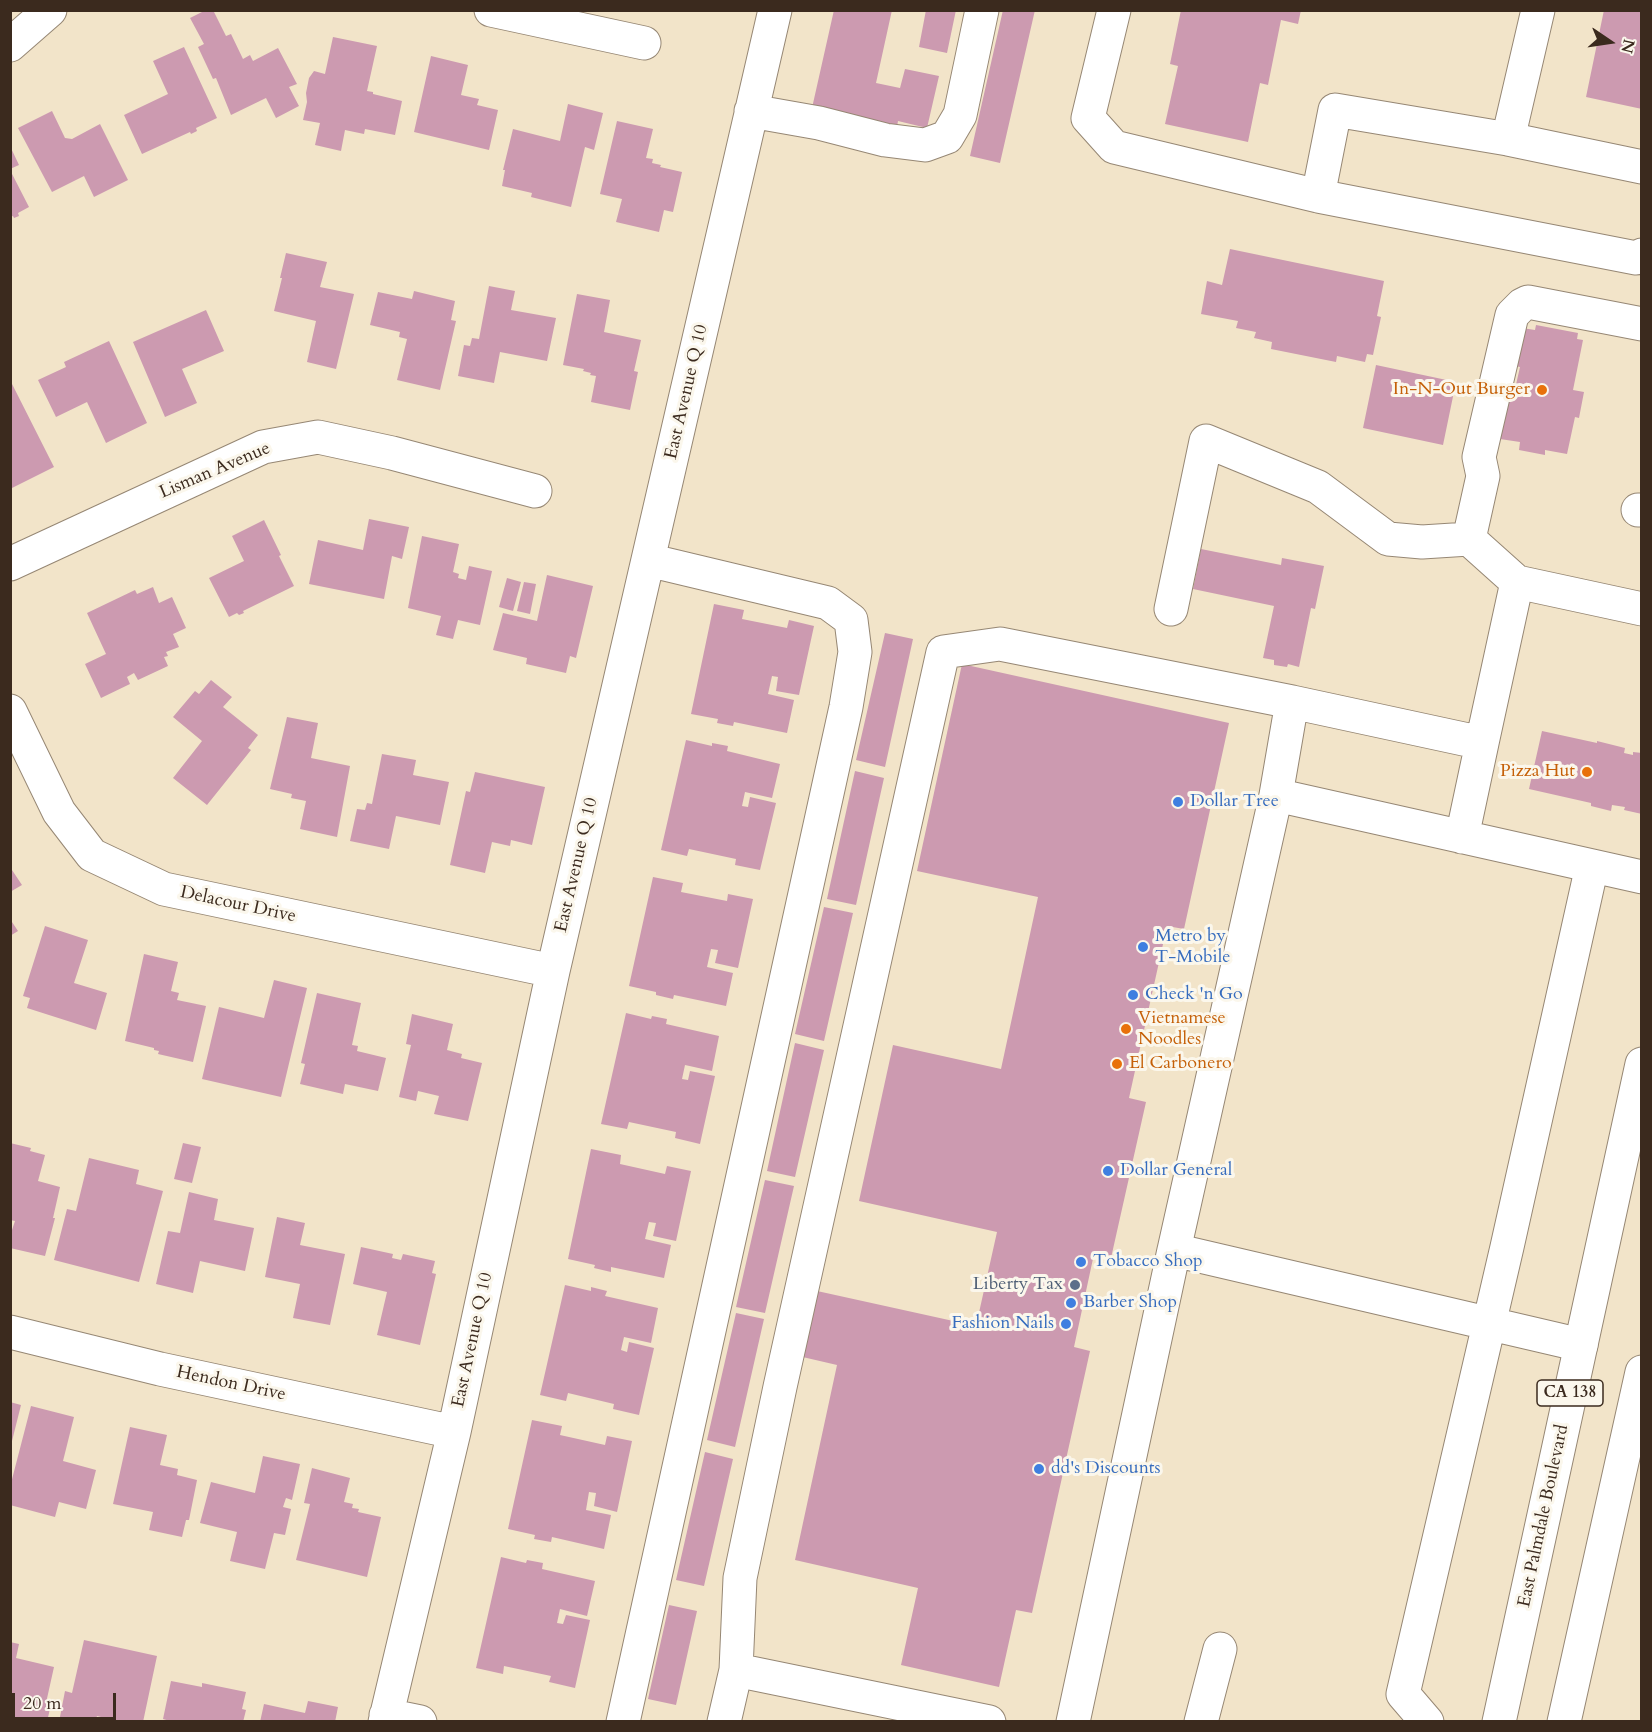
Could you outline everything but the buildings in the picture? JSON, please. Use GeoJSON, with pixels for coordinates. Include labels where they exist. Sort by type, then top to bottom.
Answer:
{"type":"FeatureCollection","features":[{"type":"Feature","properties":{"kind":"main road"},"geometry":{"type":"LineString","coordinates":[[10,45],[50,10]]}},
{"type":"Feature","properties":{"kind":"main road"},"geometry":{"type":"LineString","coordinates":[[491,10],[644,43]]}},
{"type":"Feature","properties":{"kind":"main road","name":"East Avenue Q 10"},"geometry":{"type":"LineString","coordinates":[[386,1718],[454,1432],[553,971],[775,10]]}},
{"type":"Feature","properties":{"kind":"main road"},"geometry":{"type":"LineString","coordinates":[[751,111],[819,123],[885,140],[925,145],[947,137],[960,115],[982,10]]}},
{"type":"Feature","properties":{"kind":"main road"},"geometry":{"type":"LineString","coordinates":[[1114,10],[1088,118],[1114,147],[1318,196],[1636,258],[1641,255]]}},
{"type":"Feature","properties":{"kind":"main road"},"geometry":{"type":"LineString","coordinates":[[1508,139],[1538,10]]}},
{"type":"Feature","properties":{"kind":"main road"},"geometry":{"type":"LineString","coordinates":[[1318,196],[1335,110],[1508,139],[1641,167]]}},
{"type":"Feature","properties":{"kind":"main road"},"geometry":{"type":"LineString","coordinates":[[1469,539],[1483,476],[1479,458],[1512,315],[1528,302],[1641,324]]}},
{"type":"Feature","properties":{"kind":"main road","name":"Lisman Avenue"},"geometry":{"type":"LineString","coordinates":[[10,564],[263,447],[318,437],[392,453],[535,491]]}},
{"type":"Feature","properties":{"kind":"main road"},"geometry":{"type":"LineString","coordinates":[[1171,609],[1206,441],[1318,487],[1388,539],[1422,542],[1469,539],[1516,582],[1641,609]]}},
{"type":"Feature","properties":{"kind":"main road"},"geometry":{"type":"LineString","coordinates":[[623,1722],[846,707],[855,652],[851,620],[828,603],[648,560]]}},
{"type":"Feature","properties":{"kind":"main road"},"geometry":{"type":"LineString","coordinates":[[1462,837],[1516,582]]}},
{"type":"Feature","properties":{"kind":"main road"},"geometry":{"type":"LineString","coordinates":[[724,1722],[736,1670],[740,1578],[943,652],[1000,644],[1292,702],[1482,743]]}},
{"type":"Feature","properties":{"kind":"main road"},"geometry":{"type":"LineString","coordinates":[[1073,1722],[1173,1250],[1276,795],[1292,702]]}},
{"type":"Feature","properties":{"kind":"main road","name":"Delacour Drive"},"geometry":{"type":"LineString","coordinates":[[10,711],[59,812],[93,855],[164,889],[553,971]]}},
{"type":"Feature","properties":{"kind":"main road"},"geometry":{"type":"LineString","coordinates":[[1276,795],[1641,877]]}},
{"type":"Feature","properties":{"kind":"main road"},"geometry":{"type":"LineString","coordinates":[[1427,1722],[1403,1694],[1592,866]]}},
{"type":"Feature","properties":{"kind":"main road","name":"East Palmdale Boulevard"},"geometry":{"type":"LineString","coordinates":[[1499,1722],[1641,1064]]}},
{"type":"Feature","properties":{"kind":"main road"},"geometry":{"type":"LineString","coordinates":[[1173,1250],[1581,1345]]}},
{"type":"Feature","properties":{"kind":"main road","name":"Hendon Drive"},"geometry":{"type":"LineString","coordinates":[[10,1332],[160,1369],[454,1432]]}},
{"type":"Feature","properties":{"kind":"main road"},"geometry":{"type":"LineString","coordinates":[[1564,1722],[1641,1372]]}},
{"type":"Feature","properties":{"kind":"main road"},"geometry":{"type":"LineString","coordinates":[[1201,1722],[1220,1649]]}},
{"type":"Feature","properties":{"kind":"main road"},"geometry":{"type":"LineString","coordinates":[[736,1670],[989,1722]]}},
{"type":"Feature","properties":{"kind":"main road"},"geometry":{"type":"LineString","coordinates":[[386,1718],[420,1722]]}},
{"type":"Feature","properties":{"kind":"place","name":"In-N-Out Burger"},"geometry":{"type":"Point","coordinates":[1542,390]}},
{"type":"Feature","properties":{"kind":"place","name":"Pizza Hut"},"geometry":{"type":"Point","coordinates":[1587,772]}},
{"type":"Feature","properties":{"kind":"place","name":"Dollar Tree"},"geometry":{"type":"Point","coordinates":[1178,802]}},
{"type":"Feature","properties":{"kind":"place","name":"Metro by T-Mobile"},"geometry":{"type":"Point","coordinates":[1143,947]}},
{"type":"Feature","properties":{"kind":"place","name":"Check 'n Go"},"geometry":{"type":"Point","coordinates":[1133,995]}},
{"type":"Feature","properties":{"kind":"place","name":"Vietnamese Noodles"},"geometry":{"type":"Point","coordinates":[1126,1029]}},
{"type":"Feature","properties":{"kind":"place","name":"El Carbonero"},"geometry":{"type":"Point","coordinates":[1117,1064]}},
{"type":"Feature","properties":{"kind":"place","name":"Dollar General"},"geometry":{"type":"Point","coordinates":[1108,1171]}},
{"type":"Feature","properties":{"kind":"place","name":"Tobacco Shop"},"geometry":{"type":"Point","coordinates":[1081,1262]}},
{"type":"Feature","properties":{"kind":"place","name":"Liberty Tax"},"geometry":{"type":"Point","coordinates":[1075,1285]}},
{"type":"Feature","properties":{"kind":"place","name":"Barber Shop"},"geometry":{"type":"Point","coordinates":[1071,1303]}},
{"type":"Feature","properties":{"kind":"place","name":"Fashion Nails"},"geometry":{"type":"Point","coordinates":[1066,1324]}},
{"type":"Feature","properties":{"kind":"place","name":"dd's Discounts"},"geometry":{"type":"Point","coordinates":[1039,1469]}}]}
